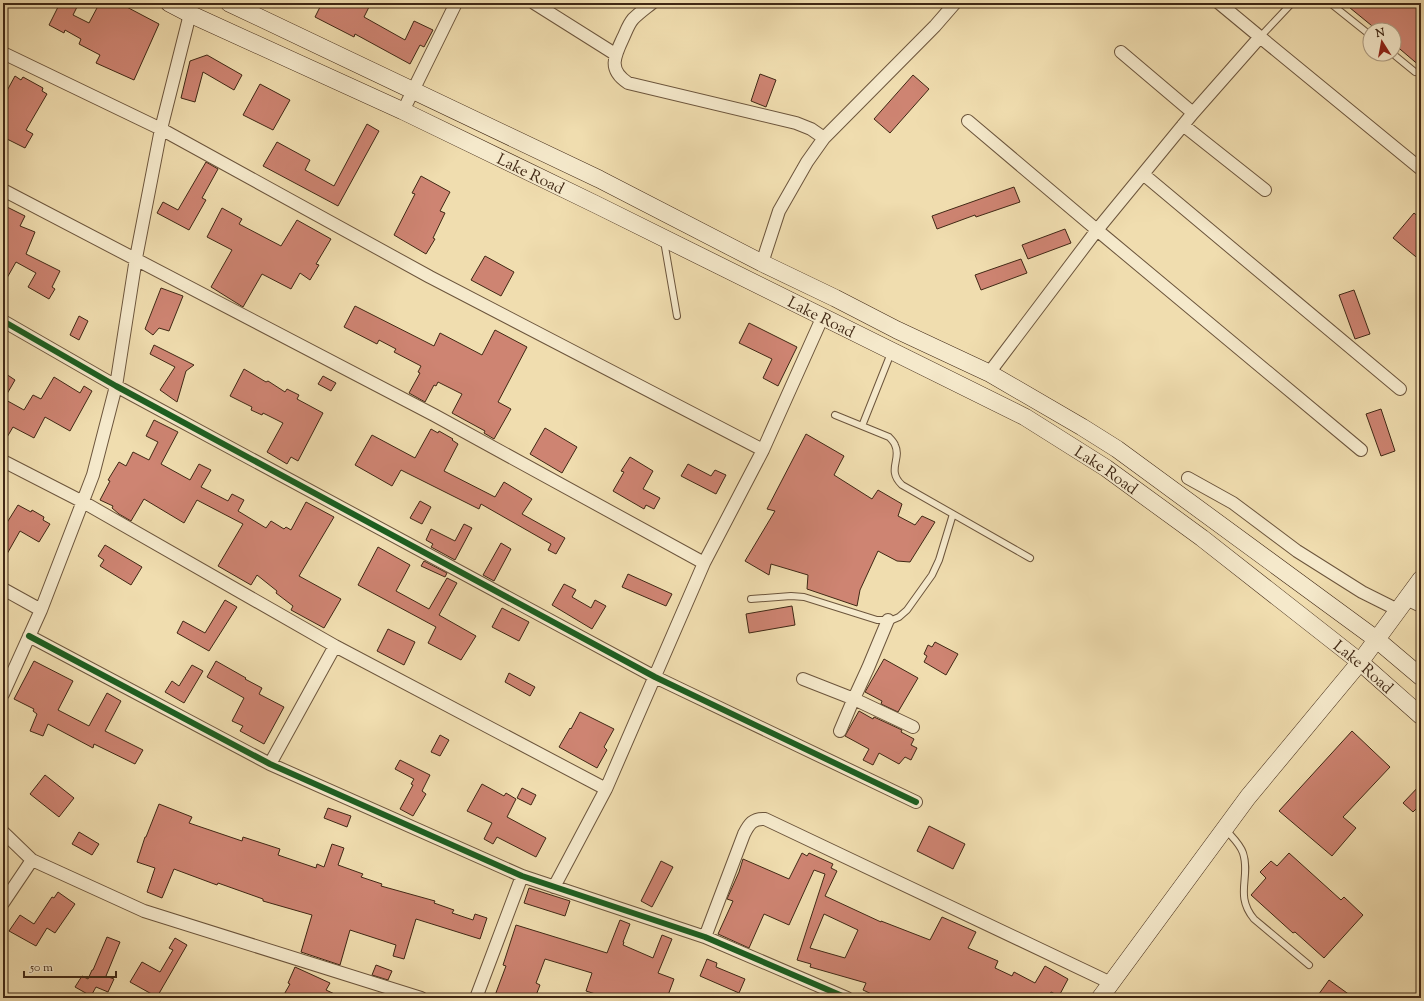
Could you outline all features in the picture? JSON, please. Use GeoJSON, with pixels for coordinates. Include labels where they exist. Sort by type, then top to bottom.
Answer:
{"type":"FeatureCollection","features":[{"type":"Feature","properties":{"kind":"main road","name":"Lake Road"},"geometry":{"type":"LineString","coordinates":[[169,3],[403,111],[823,316],[892,352],[1025,417],[1106,468],[1202,538],[1360,662],[1421,716]]}},
{"type":"Feature","properties":{"kind":"main road","name":"Lake Road"},"geometry":{"type":"LineString","coordinates":[[229,3],[599,179],[762,263],[897,330],[989,372],[1117,449],[1376,639],[1421,677]]}},
{"type":"Feature","properties":{"kind":"main road"},"geometry":{"type":"LineString","coordinates":[[1100,998],[1253,791],[1360,662],[1376,639],[1408,605],[1421,579]]}},
{"type":"Feature","properties":{"kind":"street"},"geometry":{"type":"LineString","coordinates":[[403,111],[456,3]]}},
{"type":"Feature","properties":{"kind":"street"},"geometry":{"type":"LineString","coordinates":[[534,3],[615,54]]}},
{"type":"Feature","properties":{"kind":"street"},"geometry":{"type":"LineString","coordinates":[[652,3],[633,20],[615,54],[614,66],[620,78],[628,83],[789,121],[811,129],[824,138]]}},
{"type":"Feature","properties":{"kind":"street"},"geometry":{"type":"LineString","coordinates":[[762,263],[779,211],[807,162],[824,138],[935,26],[955,3]]}},
{"type":"Feature","properties":{"kind":"street"},"geometry":{"type":"LineString","coordinates":[[1219,3],[1421,169]]}},
{"type":"Feature","properties":{"kind":"street"},"geometry":{"type":"LineString","coordinates":[[3,694],[41,610],[94,475],[116,386],[136,258],[161,129],[190,14]]}},
{"type":"Feature","properties":{"kind":"street"},"geometry":{"type":"LineString","coordinates":[[989,372],[1143,174],[1193,113],[1260,37]]}},
{"type":"Feature","properties":{"kind":"street"},"geometry":{"type":"LineString","coordinates":[[1121,52],[1193,113]]}},
{"type":"Feature","properties":{"kind":"street"},"geometry":{"type":"LineString","coordinates":[[3,53],[161,129],[430,276],[763,450]]}},
{"type":"Feature","properties":{"kind":"street"},"geometry":{"type":"LineString","coordinates":[[968,121],[1361,450]]}},
{"type":"Feature","properties":{"kind":"street"},"geometry":{"type":"LineString","coordinates":[[1183,125],[1265,190]]}},
{"type":"Feature","properties":{"kind":"street"},"geometry":{"type":"LineString","coordinates":[[1143,174],[1400,389]]}},
{"type":"Feature","properties":{"kind":"street"},"geometry":{"type":"LineString","coordinates":[[3,190],[136,258],[434,415],[704,563]]}},
{"type":"Feature","properties":{"kind":"street"},"geometry":{"type":"LineString","coordinates":[[554,887],[606,789],[704,563],[763,450],[823,316]]}},
{"type":"Feature","properties":{"kind":"street"},"geometry":{"type":"LineString","coordinates":[[3,321],[116,386],[655,677],[916,802]]}},
{"type":"Feature","properties":{"kind":"street"},"geometry":{"type":"LineString","coordinates":[[3,461],[83,502],[335,646],[606,789]]}},
{"type":"Feature","properties":{"kind":"street"},"geometry":{"type":"LineString","coordinates":[[1188,478],[1233,503],[1297,552],[1362,592],[1408,605]]}},
{"type":"Feature","properties":{"kind":"street"},"geometry":{"type":"LineString","coordinates":[[3,589],[41,610]]}},
{"type":"Feature","properties":{"kind":"street"},"geometry":{"type":"LineString","coordinates":[[840,731],[888,620]]}},
{"type":"Feature","properties":{"kind":"street"},"geometry":{"type":"LineString","coordinates":[[29,636],[270,764],[522,876],[705,937],[847,998]]}},
{"type":"Feature","properties":{"kind":"street"},"geometry":{"type":"LineString","coordinates":[[270,764],[335,646]]}},
{"type":"Feature","properties":{"kind":"street"},"geometry":{"type":"LineString","coordinates":[[803,679],[854,699],[914,727]]}},
{"type":"Feature","properties":{"kind":"street"},"geometry":{"type":"LineString","coordinates":[[705,937],[744,834],[754,820],[765,818],[1111,983]]}},
{"type":"Feature","properties":{"kind":"street"},"geometry":{"type":"LineString","coordinates":[[3,832],[32,860],[144,911],[420,998]]}},
{"type":"Feature","properties":{"kind":"street"},"geometry":{"type":"LineString","coordinates":[[3,903],[32,860]]}},
{"type":"Feature","properties":{"kind":"street"},"geometry":{"type":"LineString","coordinates":[[476,998],[522,876]]}},
{"type":"Feature","properties":{"kind":"lane"},"geometry":{"type":"LineString","coordinates":[[1260,37],[1292,3]]}},
{"type":"Feature","properties":{"kind":"lane"},"geometry":{"type":"LineString","coordinates":[[1330,3],[1362,29]]}},
{"type":"Feature","properties":{"kind":"lane"},"geometry":{"type":"LineString","coordinates":[[1402,61],[1415,72]]}},
{"type":"Feature","properties":{"kind":"lane"},"geometry":{"type":"LineString","coordinates":[[663,238],[677,316]]}},
{"type":"Feature","properties":{"kind":"lane"},"geometry":{"type":"LineString","coordinates":[[862,426],[892,352]]}},
{"type":"Feature","properties":{"kind":"lane"},"geometry":{"type":"LineString","coordinates":[[835,415],[889,437],[895,444],[897,450],[894,468],[895,475],[902,484],[1030,558]]}},
{"type":"Feature","properties":{"kind":"lane"},"geometry":{"type":"LineString","coordinates":[[752,599],[791,596],[804,597],[878,620],[888,620],[899,617],[907,610],[932,575],[939,560],[953,514]]}},
{"type":"Feature","properties":{"kind":"lane"},"geometry":{"type":"LineString","coordinates":[[1225,829],[1240,846],[1243,853],[1245,861],[1243,898],[1248,913],[1309,965]]}},
{"type":"Feature","properties":{"kind":"building"},"geometry":{"type":"Polygon","coordinates":[[[60,3],[79,3],[73,15],[89,23],[98,6],[100,7],[102,3],[110,3],[119,7],[121,4],[159,24],[134,80],[96,63],[100,55],[79,44],[81,39],[65,30],[64,33],[49,25],[60,3]]]}},
{"type":"Feature","properties":{"kind":"building"},"geometry":{"type":"Polygon","coordinates":[[[322,3],[371,3],[364,17],[405,40],[414,21],[433,30],[424,47],[420,45],[410,64],[355,34],[354,37],[315,17],[322,3]]]}},
{"type":"Feature","properties":{"kind":"building"},"geometry":{"type":"Polygon","coordinates":[[[1344,3],[1421,3],[1421,67],[1402,51],[1402,22],[1367,22],[1344,3]]]}},
{"type":"Feature","properties":{"kind":"building"},"geometry":{"type":"Polygon","coordinates":[[[207,55],[242,75],[234,90],[203,72],[195,102],[181,98],[190,61],[207,55]]]}},
{"type":"Feature","properties":{"kind":"building"},"geometry":{"type":"Polygon","coordinates":[[[760,74],[776,80],[766,107],[751,101],[760,74]]]}},
{"type":"Feature","properties":{"kind":"building"},"geometry":{"type":"Polygon","coordinates":[[[913,75],[929,89],[890,133],[874,119],[913,75]]]}},
{"type":"Feature","properties":{"kind":"building"},"geometry":{"type":"Polygon","coordinates":[[[15,76],[21,80],[23,77],[43,88],[42,91],[47,94],[26,130],[33,134],[25,148],[3,137],[3,98],[15,76]]]}},
{"type":"Feature","properties":{"kind":"building"},"geometry":{"type":"Polygon","coordinates":[[[260,84],[290,100],[273,130],[243,115],[260,84]]]}},
{"type":"Feature","properties":{"kind":"building"},"geometry":{"type":"Polygon","coordinates":[[[367,124],[379,131],[338,206],[263,166],[277,142],[310,160],[305,170],[334,186],[367,124]]]}},
{"type":"Feature","properties":{"kind":"building"},"geometry":{"type":"Polygon","coordinates":[[[206,162],[218,169],[202,198],[206,200],[189,230],[157,213],[163,202],[178,210],[206,162]]]}},
{"type":"Feature","properties":{"kind":"building"},"geometry":{"type":"Polygon","coordinates":[[[421,176],[450,192],[440,211],[445,213],[433,238],[435,239],[426,254],[394,235],[415,194],[412,193],[421,176]]]}},
{"type":"Feature","properties":{"kind":"building"},"geometry":{"type":"Polygon","coordinates":[[[1014,187],[1020,202],[976,217],[975,215],[937,229],[932,216],[1014,187]]]}},
{"type":"Feature","properties":{"kind":"building"},"geometry":{"type":"Polygon","coordinates":[[[3,205],[25,216],[20,226],[35,232],[26,254],[60,271],[52,287],[55,289],[49,299],[28,287],[36,273],[16,262],[3,285],[3,205]]]}},
{"type":"Feature","properties":{"kind":"building"},"geometry":{"type":"Polygon","coordinates":[[[222,208],[242,219],[239,224],[281,246],[297,220],[331,239],[316,264],[319,265],[310,280],[300,273],[291,289],[262,274],[243,307],[211,287],[232,250],[207,237],[222,208]]]}},
{"type":"Feature","properties":{"kind":"building"},"geometry":{"type":"Polygon","coordinates":[[[1414,213],[1421,219],[1421,261],[1393,238],[1414,213]]]}},
{"type":"Feature","properties":{"kind":"building"},"geometry":{"type":"Polygon","coordinates":[[[1065,229],[1071,243],[1028,259],[1022,245],[1065,229]]]}},
{"type":"Feature","properties":{"kind":"building"},"geometry":{"type":"Polygon","coordinates":[[[485,256],[514,272],[501,296],[471,280],[485,256]]]}},
{"type":"Feature","properties":{"kind":"building"},"geometry":{"type":"Polygon","coordinates":[[[1021,259],[1027,273],[981,290],[975,275],[1021,259]]]}},
{"type":"Feature","properties":{"kind":"building"},"geometry":{"type":"Polygon","coordinates":[[[161,288],[183,296],[169,331],[159,328],[153,335],[145,329],[161,288]]]}},
{"type":"Feature","properties":{"kind":"building"},"geometry":{"type":"Polygon","coordinates":[[[1354,290],[1370,334],[1355,339],[1339,295],[1354,290]]]}},
{"type":"Feature","properties":{"kind":"building"},"geometry":{"type":"Polygon","coordinates":[[[355,306],[434,346],[440,333],[482,355],[495,330],[527,347],[498,402],[511,409],[494,439],[484,433],[485,431],[452,413],[462,394],[438,382],[436,386],[434,385],[425,402],[409,393],[420,373],[418,372],[421,366],[394,352],[396,349],[379,340],[377,344],[344,327],[355,306]]]}},
{"type":"Feature","properties":{"kind":"building"},"geometry":{"type":"Polygon","coordinates":[[[79,316],[88,321],[79,340],[70,335],[79,316]]]}},
{"type":"Feature","properties":{"kind":"building"},"geometry":{"type":"Polygon","coordinates":[[[749,323],[797,347],[778,386],[763,378],[772,359],[739,343],[749,323]]]}},
{"type":"Feature","properties":{"kind":"building"},"geometry":{"type":"Polygon","coordinates":[[[154,345],[194,365],[186,371],[177,402],[160,390],[175,367],[150,354],[154,345]]]}},
{"type":"Feature","properties":{"kind":"building"},"geometry":{"type":"Polygon","coordinates":[[[244,369],[266,382],[268,381],[285,392],[287,389],[299,395],[297,399],[323,413],[298,461],[291,457],[287,464],[267,452],[283,423],[263,413],[262,415],[251,410],[252,407],[230,396],[244,369]]]}},
{"type":"Feature","properties":{"kind":"building"},"geometry":{"type":"Polygon","coordinates":[[[3,372],[15,380],[4,399],[24,410],[33,395],[41,399],[54,377],[80,393],[84,386],[92,391],[70,431],[45,417],[34,438],[13,427],[3,444],[3,372]]]}},
{"type":"Feature","properties":{"kind":"building"},"geometry":{"type":"Polygon","coordinates":[[[323,376],[336,383],[331,391],[318,384],[323,376]]]}},
{"type":"Feature","properties":{"kind":"building"},"geometry":{"type":"Polygon","coordinates":[[[1381,409],[1395,451],[1381,456],[1366,414],[1381,409]]]}},
{"type":"Feature","properties":{"kind":"building"},"geometry":{"type":"Polygon","coordinates":[[[154,420],[178,432],[161,464],[190,480],[199,464],[211,470],[201,487],[228,501],[232,494],[244,500],[238,511],[266,528],[271,521],[284,529],[286,527],[291,530],[306,502],[334,517],[299,576],[341,599],[324,628],[291,610],[293,606],[276,593],[277,591],[257,575],[251,585],[218,566],[243,524],[197,500],[184,523],[144,499],[131,521],[119,514],[112,508],[113,506],[100,500],[110,481],[108,480],[119,462],[126,466],[133,452],[149,460],[158,442],[146,436],[154,420]]]}},
{"type":"Feature","properties":{"kind":"building"},"geometry":{"type":"Polygon","coordinates":[[[545,428],[577,447],[562,473],[530,454],[545,428]]]}},
{"type":"Feature","properties":{"kind":"building"},"geometry":{"type":"Polygon","coordinates":[[[431,429],[438,433],[439,431],[453,439],[452,440],[458,444],[444,471],[495,497],[504,482],[532,499],[522,514],[565,538],[556,554],[548,550],[551,544],[481,504],[479,509],[401,470],[392,486],[355,465],[372,435],[415,458],[431,429]]]}},
{"type":"Feature","properties":{"kind":"building"},"geometry":{"type":"Polygon","coordinates":[[[806,434],[844,456],[834,475],[872,499],[878,490],[902,504],[898,516],[915,525],[922,516],[935,522],[910,562],[897,561],[878,551],[860,590],[857,606],[807,589],[808,575],[771,564],[769,575],[745,561],[775,511],[767,509],[806,434]]]}},
{"type":"Feature","properties":{"kind":"building"},"geometry":{"type":"Polygon","coordinates":[[[630,457],[653,471],[643,489],[660,498],[654,509],[646,505],[644,509],[613,491],[624,472],[621,471],[630,457]]]}},
{"type":"Feature","properties":{"kind":"building"},"geometry":{"type":"Polygon","coordinates":[[[688,464],[711,476],[715,470],[726,475],[716,494],[681,476],[688,464]]]}},
{"type":"Feature","properties":{"kind":"building"},"geometry":{"type":"Polygon","coordinates":[[[420,501],[431,507],[422,524],[410,518],[420,501]]]}},
{"type":"Feature","properties":{"kind":"building"},"geometry":{"type":"Polygon","coordinates":[[[18,505],[31,512],[32,510],[44,517],[43,520],[50,524],[39,542],[20,531],[3,561],[3,529],[18,505]]]}},
{"type":"Feature","properties":{"kind":"building"},"geometry":{"type":"Polygon","coordinates":[[[464,524],[472,528],[455,560],[431,547],[433,544],[426,540],[431,529],[455,541],[464,524]]]}},
{"type":"Feature","properties":{"kind":"building"},"geometry":{"type":"Polygon","coordinates":[[[501,543],[511,549],[494,581],[483,575],[501,543]]]}},
{"type":"Feature","properties":{"kind":"building"},"geometry":{"type":"Polygon","coordinates":[[[105,545],[142,567],[131,585],[100,566],[104,560],[98,556],[105,545]]]}},
{"type":"Feature","properties":{"kind":"building"},"geometry":{"type":"Polygon","coordinates":[[[378,547],[410,565],[396,591],[429,609],[447,578],[457,583],[439,615],[476,636],[461,660],[428,643],[436,627],[358,585],[378,547]]]}},
{"type":"Feature","properties":{"kind":"building"},"geometry":{"type":"Polygon","coordinates":[[[424,561],[447,573],[445,577],[421,566],[424,561]]]}},
{"type":"Feature","properties":{"kind":"building"},"geometry":{"type":"Polygon","coordinates":[[[628,574],[672,594],[666,606],[622,587],[628,574]]]}},
{"type":"Feature","properties":{"kind":"building"},"geometry":{"type":"Polygon","coordinates":[[[564,584],[576,590],[572,597],[591,608],[595,600],[606,606],[592,629],[552,605],[564,584]]]}},
{"type":"Feature","properties":{"kind":"building"},"geometry":{"type":"Polygon","coordinates":[[[225,600],[237,607],[209,651],[177,633],[183,621],[205,633],[225,600]]]}},
{"type":"Feature","properties":{"kind":"building"},"geometry":{"type":"Polygon","coordinates":[[[792,606],[795,625],[749,633],[746,614],[792,606]]]}},
{"type":"Feature","properties":{"kind":"building"},"geometry":{"type":"Polygon","coordinates":[[[502,608],[529,622],[519,641],[492,627],[502,608]]]}},
{"type":"Feature","properties":{"kind":"building"},"geometry":{"type":"Polygon","coordinates":[[[388,629],[415,642],[404,665],[377,651],[388,629]]]}},
{"type":"Feature","properties":{"kind":"building"},"geometry":{"type":"Polygon","coordinates":[[[935,642],[958,654],[946,675],[924,662],[927,656],[924,654],[928,645],[932,647],[935,642]]]}},
{"type":"Feature","properties":{"kind":"building"},"geometry":{"type":"Polygon","coordinates":[[[884,659],[918,678],[898,712],[881,704],[882,701],[865,692],[884,659]]]}},
{"type":"Feature","properties":{"kind":"building"},"geometry":{"type":"Polygon","coordinates":[[[34,661],[73,681],[58,710],[89,726],[107,693],[121,701],[105,731],[143,750],[135,764],[94,744],[93,748],[48,724],[43,736],[30,731],[37,714],[33,711],[34,709],[14,699],[34,661]]]}},
{"type":"Feature","properties":{"kind":"building"},"geometry":{"type":"Polygon","coordinates":[[[216,661],[262,688],[259,694],[284,707],[264,744],[240,731],[243,726],[232,721],[244,698],[207,677],[216,661]]]}},
{"type":"Feature","properties":{"kind":"building"},"geometry":{"type":"Polygon","coordinates":[[[192,665],[203,671],[184,703],[165,692],[172,681],[179,686],[192,665]]]}},
{"type":"Feature","properties":{"kind":"building"},"geometry":{"type":"Polygon","coordinates":[[[509,673],[535,687],[530,696],[505,682],[509,673]]]}},
{"type":"Feature","properties":{"kind":"building"},"geometry":{"type":"Polygon","coordinates":[[[859,711],[873,719],[874,717],[902,730],[901,732],[914,739],[911,745],[917,748],[911,760],[905,757],[899,764],[879,753],[873,765],[863,760],[869,749],[845,736],[859,711]]]}},
{"type":"Feature","properties":{"kind":"building"},"geometry":{"type":"Polygon","coordinates":[[[580,712],[614,729],[604,747],[607,750],[597,768],[559,747],[580,712]]]}},
{"type":"Feature","properties":{"kind":"building"},"geometry":{"type":"Polygon","coordinates":[[[1352,731],[1390,767],[1343,817],[1356,828],[1332,856],[1279,811],[1352,731]]]}},
{"type":"Feature","properties":{"kind":"building"},"geometry":{"type":"Polygon","coordinates":[[[440,735],[449,740],[440,756],[431,752],[440,735]]]}},
{"type":"Feature","properties":{"kind":"building"},"geometry":{"type":"Polygon","coordinates":[[[400,760],[430,775],[422,791],[426,794],[413,816],[400,809],[413,785],[411,784],[414,779],[395,769],[400,760]]]}},
{"type":"Feature","properties":{"kind":"building"},"geometry":{"type":"Polygon","coordinates":[[[45,775],[74,798],[59,817],[30,794],[45,775]]]}},
{"type":"Feature","properties":{"kind":"building"},"geometry":{"type":"Polygon","coordinates":[[[482,784],[504,796],[506,793],[516,799],[507,817],[546,838],[536,857],[497,837],[493,844],[484,839],[492,823],[467,811],[482,784]]]}},
{"type":"Feature","properties":{"kind":"building"},"geometry":{"type":"Polygon","coordinates":[[[1421,784],[1421,804],[1413,812],[1403,803],[1421,784]]]}},
{"type":"Feature","properties":{"kind":"building"},"geometry":{"type":"Polygon","coordinates":[[[522,788],[536,795],[531,805],[517,798],[522,788]]]}},
{"type":"Feature","properties":{"kind":"building"},"geometry":{"type":"Polygon","coordinates":[[[159,804],[192,817],[189,823],[242,841],[243,837],[280,849],[278,855],[316,868],[317,864],[324,867],[332,844],[344,848],[338,865],[363,874],[361,877],[382,884],[381,886],[435,901],[434,903],[454,910],[452,913],[473,920],[475,914],[487,918],[480,939],[416,919],[404,959],[393,956],[396,945],[350,930],[340,965],[301,952],[312,915],[263,901],[263,899],[218,883],[217,885],[174,869],[162,898],[147,892],[155,868],[137,862],[145,837],[159,804]]]}},
{"type":"Feature","properties":{"kind":"building"},"geometry":{"type":"Polygon","coordinates":[[[328,808],[351,816],[347,827],[324,818],[328,808]]]}},
{"type":"Feature","properties":{"kind":"building"},"geometry":{"type":"Polygon","coordinates":[[[929,826],[965,844],[953,869],[917,851],[929,826]]]}},
{"type":"Feature","properties":{"kind":"building"},"geometry":{"type":"Polygon","coordinates":[[[79,832],[99,844],[92,855],[72,844],[79,832]]]}},
{"type":"Feature","properties":{"kind":"building"},"geometry":{"type":"Polygon","coordinates":[[[802,853],[807,856],[809,853],[833,864],[831,868],[837,871],[825,896],[881,922],[930,940],[942,917],[976,932],[968,948],[998,961],[995,968],[1012,976],[1014,972],[1035,983],[1045,966],[1068,979],[1059,996],[1051,992],[1048,998],[880,998],[863,990],[866,983],[810,967],[811,964],[797,960],[825,874],[814,870],[789,925],[764,914],[749,948],[718,934],[733,901],[727,899],[743,859],[789,879],[802,853]],[[824,914],[810,948],[845,958],[858,930],[824,914]]]}},
{"type":"Feature","properties":{"kind":"building"},"geometry":{"type":"Polygon","coordinates":[[[1289,853],[1341,900],[1344,897],[1363,915],[1324,958],[1295,932],[1293,933],[1251,895],[1266,878],[1260,872],[1271,861],[1277,866],[1289,853]]]}},
{"type":"Feature","properties":{"kind":"building"},"geometry":{"type":"Polygon","coordinates":[[[661,861],[673,867],[652,907],[641,901],[661,861]]]}},
{"type":"Feature","properties":{"kind":"building"},"geometry":{"type":"Polygon","coordinates":[[[529,888],[570,901],[565,916],[524,903],[529,888]]]}},
{"type":"Feature","properties":{"kind":"building"},"geometry":{"type":"Polygon","coordinates":[[[58,892],[75,904],[55,933],[47,928],[36,946],[9,931],[20,915],[34,924],[52,897],[54,898],[58,892]]]}},
{"type":"Feature","properties":{"kind":"building"},"geometry":{"type":"Polygon","coordinates":[[[620,920],[630,924],[623,945],[653,958],[662,935],[672,939],[658,973],[674,979],[667,998],[608,998],[586,991],[592,973],[545,959],[536,983],[540,985],[535,998],[494,998],[506,966],[503,965],[516,925],[607,953],[620,920]]]}},
{"type":"Feature","properties":{"kind":"building"},"geometry":{"type":"Polygon","coordinates":[[[107,937],[120,942],[106,976],[114,979],[108,992],[96,987],[91,996],[75,987],[82,976],[88,979],[107,937]]]}},
{"type":"Feature","properties":{"kind":"building"},"geometry":{"type":"Polygon","coordinates":[[[175,938],[187,945],[157,997],[130,982],[142,962],[160,972],[173,950],[169,948],[175,938]]]}},
{"type":"Feature","properties":{"kind":"building"},"geometry":{"type":"Polygon","coordinates":[[[707,959],[717,963],[716,967],[745,979],[739,993],[700,976],[707,959]]]}},
{"type":"Feature","properties":{"kind":"building"},"geometry":{"type":"Polygon","coordinates":[[[376,965],[392,971],[388,980],[372,975],[376,965]]]}},
{"type":"Feature","properties":{"kind":"building"},"geometry":{"type":"Polygon","coordinates":[[[295,967],[330,983],[326,990],[343,998],[282,998],[290,984],[288,983],[295,967]]]}},
{"type":"Feature","properties":{"kind":"building"},"geometry":{"type":"Polygon","coordinates":[[[1329,980],[1354,998],[1316,998],[1329,980]]]}},
{"type":"Feature","properties":{"kind":"cycle path"},"geometry":{"type":"LineString","coordinates":[[3,321],[116,386],[655,677],[916,802]]}},
{"type":"Feature","properties":{"kind":"cycle path"},"geometry":{"type":"LineString","coordinates":[[29,636],[270,764],[522,876],[705,937],[847,998]]}}]}
